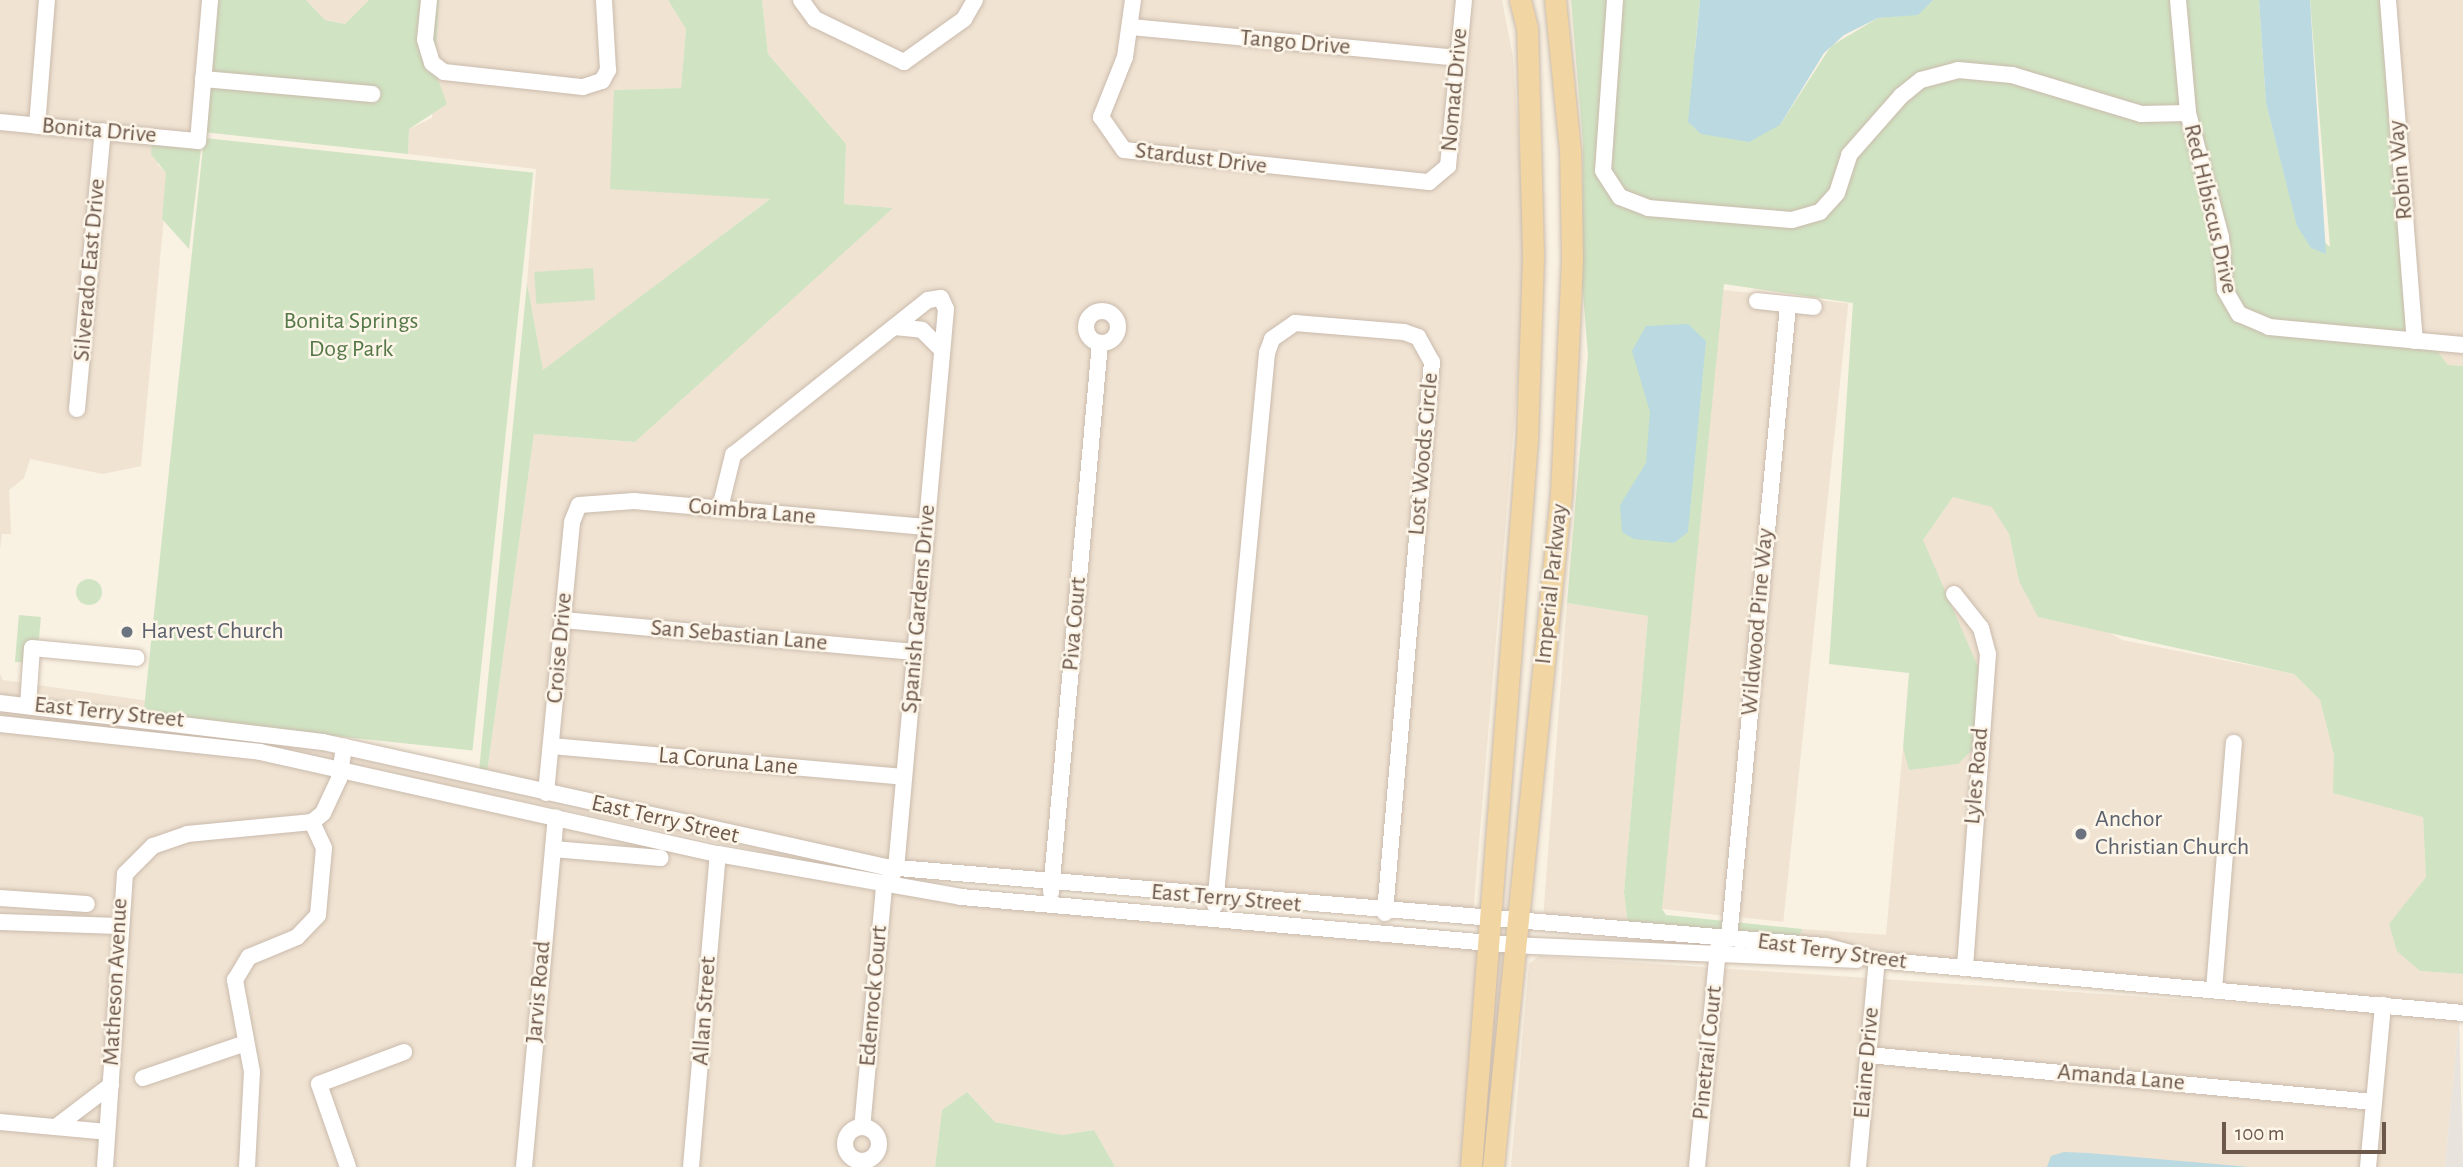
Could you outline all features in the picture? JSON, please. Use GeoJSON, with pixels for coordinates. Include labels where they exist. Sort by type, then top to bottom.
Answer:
{"type":"FeatureCollection","features":[{"type":"Feature","properties":{"kind":"main road","name":"Imperial Parkway"},"geometry":{"type":"LineString","coordinates":[[1471,1167],[1527,439],[1533,254],[1527,28],[1520,0]]}},
{"type":"Feature","properties":{"kind":"main road","name":"Imperial Parkway"},"geometry":{"type":"LineString","coordinates":[[1493,1167],[1514,935],[1561,495],[1572,260],[1570,150],[1555,0]]}},
{"type":"Feature","properties":{"kind":"street"},"geometry":{"type":"LineString","coordinates":[[37,126],[47,0]]}},
{"type":"Feature","properties":{"kind":"street"},"geometry":{"type":"LineString","coordinates":[[210,0],[203,79],[372,94]]}},
{"type":"Feature","properties":{"kind":"street"},"geometry":{"type":"LineString","coordinates":[[429,0],[425,40],[432,63],[444,72],[583,87],[601,80],[610,58],[604,0]]}},
{"type":"Feature","properties":{"kind":"street"},"geometry":{"type":"LineString","coordinates":[[801,0],[815,19],[904,62],[926,51],[975,0]]}},
{"type":"Feature","properties":{"kind":"street","name":"Stardust Drive"},"geometry":{"type":"LineString","coordinates":[[1133,0],[1131,27],[1101,117],[1124,150],[1429,182],[1441,177]]}},
{"type":"Feature","properties":{"kind":"street","name":"Nomad Drive"},"geometry":{"type":"LineString","coordinates":[[1441,177],[1448,166],[1464,0]]}},
{"type":"Feature","properties":{"kind":"street"},"geometry":{"type":"LineString","coordinates":[[1615,0],[1603,171],[1620,197],[1648,208],[1792,220],[1819,212],[1837,193],[1849,155],[1901,96],[1921,80],[1958,70],[2012,75],[2141,114],[2188,113]]}},
{"type":"Feature","properties":{"kind":"street","name":"Red Hibiscus Drive"},"geometry":{"type":"LineString","coordinates":[[2178,0],[2188,113],[2222,244],[2225,290],[2239,314],[2260,326],[2463,345]]}},
{"type":"Feature","properties":{"kind":"street","name":"Robin Way"},"geometry":{"type":"LineString","coordinates":[[2388,0],[2415,341]]}},
{"type":"Feature","properties":{"kind":"street","name":"Tango Drive"},"geometry":{"type":"LineString","coordinates":[[1131,27],[1458,58]]}},
{"type":"Feature","properties":{"kind":"street","name":"Bonita Drive"},"geometry":{"type":"LineString","coordinates":[[0,122],[198,141],[203,79]]}},
{"type":"Feature","properties":{"kind":"street","name":"Silverado East Drive"},"geometry":{"type":"LineString","coordinates":[[77,409],[103,131]]}},
{"type":"Feature","properties":{"kind":"street","name":"Spanish Gardens Drive"},"geometry":{"type":"LineString","coordinates":[[720,508],[733,455],[895,327],[941,298],[946,309],[896,869]]}},
{"type":"Feature","properties":{"kind":"street"},"geometry":{"type":"LineString","coordinates":[[1757,301],[1814,307]]}},
{"type":"Feature","properties":{"kind":"street","name":"Wildwood Pine Way"},"geometry":{"type":"LineString","coordinates":[[1722,944],[1788,305]]}},
{"type":"Feature","properties":{"kind":"street","name":"Lost Woods Circle"},"geometry":{"type":"LineString","coordinates":[[1220,898],[1267,353],[1282,328],[1295,323],[1365,328],[1418,337],[1432,362],[1385,913]]}},
{"type":"Feature","properties":{"kind":"street"},"geometry":{"type":"LineString","coordinates":[[895,327],[922,330],[942,350]]}},
{"type":"Feature","properties":{"kind":"street","name":"Piva Court"},"geometry":{"type":"LineString","coordinates":[[1050,905],[1100,343]]}},
{"type":"Feature","properties":{"kind":"street","name":"Coimbra Lane"},"geometry":{"type":"LineString","coordinates":[[579,505],[590,499],[926,527]]}},
{"type":"Feature","properties":{"kind":"street","name":"Croise Drive"},"geometry":{"type":"LineString","coordinates":[[546,793],[563,621],[579,505]]}},
{"type":"Feature","properties":{"kind":"street","name":"Lyles Road"},"geometry":{"type":"LineString","coordinates":[[1954,594],[1981,628],[1988,654],[1965,968]]}},
{"type":"Feature","properties":{"kind":"street","name":"San Sebastian Lane"},"geometry":{"type":"LineString","coordinates":[[563,621],[915,652]]}},
{"type":"Feature","properties":{"kind":"street"},"geometry":{"type":"LineString","coordinates":[[28,706],[33,648],[136,658]]}},
{"type":"Feature","properties":{"kind":"street","name":"East Terry Street"},"geometry":{"type":"LineString","coordinates":[[0,703],[230,726],[344,747],[896,869],[1385,913],[1514,935],[1722,944],[2463,1013]]}},
{"type":"Feature","properties":{"kind":"street"},"geometry":{"type":"LineString","coordinates":[[0,724],[207,744],[341,769],[718,854],[884,887],[1095,909],[1487,932]]}},
{"type":"Feature","properties":{"kind":"street"},"geometry":{"type":"LineString","coordinates":[[2214,990],[2234,743]]}},
{"type":"Feature","properties":{"kind":"street","name":"La Coruna Lane"},"geometry":{"type":"LineString","coordinates":[[551,746],[904,777]]}},
{"type":"Feature","properties":{"kind":"street"},"geometry":{"type":"LineString","coordinates":[[247,1167],[252,1072],[234,996],[238,970],[258,952],[303,933],[318,915],[324,848],[312,822],[323,814],[341,769],[344,747]]}},
{"type":"Feature","properties":{"kind":"street","name":"Jarvis Road"},"geometry":{"type":"LineString","coordinates":[[524,1167],[556,817]]}},
{"type":"Feature","properties":{"kind":"street","name":"Matheson Avenue"},"geometry":{"type":"LineString","coordinates":[[105,1167],[119,926],[125,874],[153,846],[215,828],[312,822]]}},
{"type":"Feature","properties":{"kind":"street"},"geometry":{"type":"LineString","coordinates":[[553,849],[661,858]]}},
{"type":"Feature","properties":{"kind":"street","name":"Allan Street"},"geometry":{"type":"LineString","coordinates":[[691,1167],[718,854]]}},
{"type":"Feature","properties":{"kind":"street","name":"Edenrock Court"},"geometry":{"type":"LineString","coordinates":[[862,1127],[884,887],[896,869]]}},
{"type":"Feature","properties":{"kind":"street"},"geometry":{"type":"LineString","coordinates":[[0,898],[82,903],[75,923]]}},
{"type":"Feature","properties":{"kind":"street"},"geometry":{"type":"LineString","coordinates":[[1095,909],[1121,903],[1207,907],[1220,898]]}},
{"type":"Feature","properties":{"kind":"street"},"geometry":{"type":"LineString","coordinates":[[31,919],[33,899]]}},
{"type":"Feature","properties":{"kind":"street"},"geometry":{"type":"LineString","coordinates":[[0,922],[31,919],[119,926]]}},
{"type":"Feature","properties":{"kind":"street","name":"Pinetrail Court"},"geometry":{"type":"LineString","coordinates":[[1697,1167],[1722,944]]}},
{"type":"Feature","properties":{"kind":"street","name":"Elaine Drive"},"geometry":{"type":"LineString","coordinates":[[1858,1167],[1877,960]]}},
{"type":"Feature","properties":{"kind":"street"},"geometry":{"type":"LineString","coordinates":[[2368,1167],[2384,1004]]}},
{"type":"Feature","properties":{"kind":"street"},"geometry":{"type":"LineString","coordinates":[[143,1078],[246,1043]]}},
{"type":"Feature","properties":{"kind":"street"},"geometry":{"type":"LineString","coordinates":[[348,1167],[319,1084],[404,1052]]}},
{"type":"Feature","properties":{"kind":"street","name":"Amanda Lane"},"geometry":{"type":"LineString","coordinates":[[1868,1055],[2374,1102]]}},
{"type":"Feature","properties":{"kind":"street"},"geometry":{"type":"LineString","coordinates":[[55,1127],[77,1117],[111,1085]]}},
{"type":"Feature","properties":{"kind":"street"},"geometry":{"type":"LineString","coordinates":[[0,1122],[107,1132]]}},
{"type":"Feature","properties":{"kind":"shaded area"},"geometry":{"type":"Polygon","coordinates":[[[0,0],[213,0],[198,127],[157,164],[166,173],[165,205],[141,466],[103,474],[30,459],[24,478],[9,490],[11,534],[2,534],[0,549],[0,0]]]}},
{"type":"Feature","properties":{"kind":"shaded area"},"geometry":{"type":"Polygon","coordinates":[[[306,0],[369,0],[345,24],[325,20],[306,0]]]}},
{"type":"Feature","properties":{"kind":"shaded area"},"geometry":{"type":"Polygon","coordinates":[[[439,0],[668,0],[686,28],[681,88],[614,90],[771,198],[543,371],[527,283],[536,169],[408,154],[409,129],[432,118],[439,0]]]}},
{"type":"Feature","properties":{"kind":"shaded area"},"geometry":{"type":"Polygon","coordinates":[[[762,0],[1502,0],[1513,57],[1527,269],[1473,914],[897,862],[487,773],[534,434],[635,442],[892,208],[844,204],[846,144],[768,54],[762,0]]]}},
{"type":"Feature","properties":{"kind":"shaded area"},"geometry":{"type":"Polygon","coordinates":[[[2391,0],[2463,0],[2463,366],[2448,365],[2413,319],[2391,0]]]}},
{"type":"Feature","properties":{"kind":"shaded area"},"geometry":{"type":"Polygon","coordinates":[[[1723,290],[1848,303],[1783,922],[1658,909],[1723,290]]]}},
{"type":"Feature","properties":{"kind":"shaded area"},"geometry":{"type":"Polygon","coordinates":[[[1953,497],[1992,506],[2009,534],[2019,581],[2122,640],[2294,674],[2320,700],[2334,755],[2334,793],[2423,816],[2426,877],[2389,925],[2420,971],[2463,974],[2463,1006],[1882,954],[1799,938],[1802,929],[1886,935],[1903,748],[1910,769],[1958,764],[1953,606],[1926,560],[1923,540],[1953,497]]]}},
{"type":"Feature","properties":{"kind":"shaded area"},"geometry":{"type":"Polygon","coordinates":[[[1567,603],[1648,616],[1624,892],[1628,926],[1543,920],[1567,603]]]}},
{"type":"Feature","properties":{"kind":"shaded area"},"geometry":{"type":"Polygon","coordinates":[[[0,674],[3,680],[149,701],[148,710],[0,696],[0,674]]]}},
{"type":"Feature","properties":{"kind":"shaded area"},"geometry":{"type":"Polygon","coordinates":[[[0,709],[322,748],[904,876],[903,883],[261,745],[0,717],[0,709]]]}},
{"type":"Feature","properties":{"kind":"shaded area"},"geometry":{"type":"Polygon","coordinates":[[[0,730],[259,758],[883,893],[1480,949],[1465,1167],[1115,1167],[1093,1130],[1062,1135],[995,1122],[967,1092],[942,1110],[935,1167],[0,1167],[0,730]]]}},
{"type":"Feature","properties":{"kind":"shaded area"},"geometry":{"type":"Polygon","coordinates":[[[1492,950],[1507,951],[1487,1167],[1476,1167],[1492,950]]]}},
{"type":"Feature","properties":{"kind":"shaded area"},"geometry":{"type":"Polygon","coordinates":[[[1539,956],[2459,1018],[2445,1167],[1511,1167],[1529,964],[1539,956]]]}},
{"type":"Feature","properties":{"kind":"shaded area"},"geometry":{"type":"Polygon","coordinates":[[[2459,1018],[2463,1167],[2445,1167],[2459,1018]]]}},
{"type":"Feature","properties":{"kind":"green space"},"geometry":{"type":"Polygon","coordinates":[[[213,0],[306,0],[325,20],[345,24],[369,0],[439,0],[435,71],[447,104],[409,129],[408,154],[203,132],[189,249],[162,219],[166,173],[151,154],[152,140],[190,136],[198,127],[213,0]]]}},
{"type":"Feature","properties":{"kind":"green space"},"geometry":{"type":"Polygon","coordinates":[[[668,0],[762,0],[768,54],[846,144],[844,204],[893,208],[635,442],[534,434],[487,773],[479,771],[527,283],[543,370],[770,199],[610,189],[614,90],[681,88],[686,29],[668,0]]]}},
{"type":"Feature","properties":{"kind":"green space"},"geometry":{"type":"Polygon","coordinates":[[[1571,0],[1700,0],[1695,49],[1780,125],[1831,46],[1878,18],[1918,14],[1933,0],[2259,0],[2266,103],[2295,216],[2330,247],[2310,0],[2391,0],[2413,319],[2448,365],[2463,366],[2463,974],[2420,971],[2397,951],[2389,924],[2426,877],[2423,817],[2333,793],[2334,755],[2320,700],[2294,674],[2038,617],[2019,581],[2009,534],[1992,507],[1953,497],[1923,540],[1979,669],[1983,715],[1974,748],[1958,764],[1909,770],[1903,748],[1909,673],[1829,664],[1853,303],[1724,284],[1662,909],[1666,915],[1802,929],[1799,938],[1628,926],[1624,892],[1648,616],[1567,603],[1588,355],[1582,282],[1583,143],[1571,0]]]}},
{"type":"Feature","properties":{"kind":"green space","name":"Bonita Springs Dog Park"},"geometry":{"type":"Polygon","coordinates":[[[204,138],[533,173],[472,750],[143,716],[204,138]]]}},
{"type":"Feature","properties":{"kind":"green space"},"geometry":{"type":"Polygon","coordinates":[[[593,268],[595,300],[536,304],[534,272],[593,268]]]}},
{"type":"Feature","properties":{"kind":"green space"},"geometry":{"type":"Polygon","coordinates":[[[89,579],[98,583],[102,592],[98,601],[89,605],[80,601],[76,592],[80,583],[89,579]]]}},
{"type":"Feature","properties":{"kind":"green space"},"geometry":{"type":"Polygon","coordinates":[[[19,615],[41,617],[37,664],[15,662],[19,615]]]}},
{"type":"Feature","properties":{"kind":"green space"},"geometry":{"type":"Polygon","coordinates":[[[967,1092],[995,1122],[1062,1135],[1094,1130],[1115,1167],[935,1167],[942,1110],[967,1092]]]}},
{"type":"Feature","properties":{"kind":"water"},"geometry":{"type":"Polygon","coordinates":[[[1700,0],[1933,0],[1918,15],[1878,18],[1844,35],[1824,53],[1780,125],[1749,142],[1701,134],[1688,122],[1700,0]]]}},
{"type":"Feature","properties":{"kind":"water"},"geometry":{"type":"Polygon","coordinates":[[[2259,0],[2310,0],[2326,254],[2311,248],[2297,226],[2266,103],[2259,0]]]}},
{"type":"Feature","properties":{"kind":"water"},"geometry":{"type":"Polygon","coordinates":[[[1688,324],[1706,341],[1688,532],[1674,543],[1634,539],[1622,532],[1620,505],[1646,463],[1650,412],[1632,351],[1646,326],[1688,324]]]}},
{"type":"Feature","properties":{"kind":"water"},"geometry":{"type":"Polygon","coordinates":[[[2064,1152],[2250,1167],[2047,1167],[2051,1156],[2064,1152]]]}},
{"type":"Feature","properties":{"kind":"place","name":"Harvest Church"},"geometry":{"type":"Point","coordinates":[127,632]}},
{"type":"Feature","properties":{"kind":"place","name":"Anchor Christian Church"},"geometry":{"type":"Point","coordinates":[2081,834]}}]}
